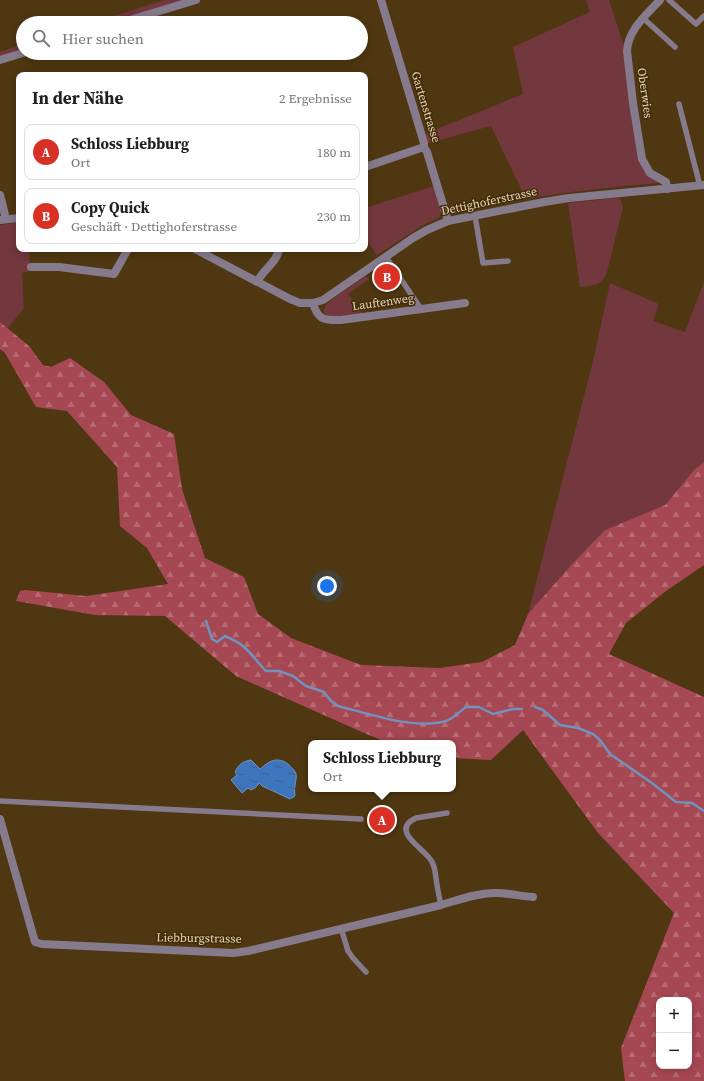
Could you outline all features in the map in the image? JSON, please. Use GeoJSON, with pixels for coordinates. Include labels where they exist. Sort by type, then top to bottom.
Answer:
{"type":"FeatureCollection","features":[{"type":"Feature","properties":{"kind":"street"},"geometry":{"type":"LineString","coordinates":[[143,16],[196,0]]}},
{"type":"Feature","properties":{"kind":"street","name":"Gartenstrasse"},"geometry":{"type":"LineString","coordinates":[[382,0],[424,142],[424,147],[427,152],[448,221]]}},
{"type":"Feature","properties":{"kind":"street","name":"Oberwies"},"geometry":{"type":"LineString","coordinates":[[660,0],[632,32],[627,44],[627,51],[642,159],[650,173],[666,182],[666,189]]}},
{"type":"Feature","properties":{"kind":"street"},"geometry":{"type":"LineString","coordinates":[[0,60],[16,55]]}},
{"type":"Feature","properties":{"kind":"street"},"geometry":{"type":"LineString","coordinates":[[368,166],[424,147]]}},
{"type":"Feature","properties":{"kind":"street","name":"Dettighoferstrasse"},"geometry":{"type":"LineString","coordinates":[[314,303],[328,297],[413,238],[448,221],[570,198],[702,185]]}},
{"type":"Feature","properties":{"kind":"street"},"geometry":{"type":"LineString","coordinates":[[0,195],[3,219],[16,218]]}},
{"type":"Feature","properties":{"kind":"street"},"geometry":{"type":"LineString","coordinates":[[31,267],[59,267],[114,274],[126,252]]}},
{"type":"Feature","properties":{"kind":"street"},"geometry":{"type":"LineString","coordinates":[[201,252],[290,299],[300,303],[314,303]]}},
{"type":"Feature","properties":{"kind":"street"},"geometry":{"type":"LineString","coordinates":[[257,282],[260,275],[277,256],[278,252]]}},
{"type":"Feature","properties":{"kind":"street","name":"Lauftenweg"},"geometry":{"type":"LineString","coordinates":[[314,303],[316,312],[320,317],[328,320],[341,320],[465,303]]}},
{"type":"Feature","properties":{"kind":"street","name":"Liebburgstrasse"},"geometry":{"type":"LineString","coordinates":[[0,819],[35,942],[42,944],[233,953],[248,951],[488,893],[533,897]]}},
{"type":"Feature","properties":{"kind":"lane"},"geometry":{"type":"LineString","coordinates":[[669,0],[696,24],[704,16]]}},
{"type":"Feature","properties":{"kind":"lane"},"geometry":{"type":"LineString","coordinates":[[643,18],[675,47]]}},
{"type":"Feature","properties":{"kind":"lane"},"geometry":{"type":"LineString","coordinates":[[680,104],[702,185]]}},
{"type":"Feature","properties":{"kind":"lane"},"geometry":{"type":"LineString","coordinates":[[475,216],[483,263],[508,261]]}},
{"type":"Feature","properties":{"kind":"lane"},"geometry":{"type":"LineString","coordinates":[[386,257],[421,309]]}},
{"type":"Feature","properties":{"kind":"lane"},"geometry":{"type":"LineString","coordinates":[[0,801],[361,819]]}},
{"type":"Feature","properties":{"kind":"lane"},"geometry":{"type":"LineString","coordinates":[[441,905],[432,861],[414,844],[406,832],[406,828],[407,824],[411,820],[416,818],[448,813]]}},
{"type":"Feature","properties":{"kind":"lane"},"geometry":{"type":"LineString","coordinates":[[341,928],[348,951],[366,972]]}},
{"type":"Feature","properties":{"kind":"shaded area"},"geometry":{"type":"Polygon","coordinates":[[[165,0],[189,0],[136,16],[114,16],[165,0]]]}},
{"type":"Feature","properties":{"kind":"shaded area"},"geometry":{"type":"Polygon","coordinates":[[[586,0],[609,0],[624,46],[642,167],[646,173],[658,181],[658,183],[576,191],[526,199],[491,126],[428,143],[425,134],[523,94],[513,47],[590,12],[586,0]]]}},
{"type":"Feature","properties":{"kind":"shaded area"},"geometry":{"type":"Polygon","coordinates":[[[16,46],[16,52],[0,57],[0,52],[16,46]]]}},
{"type":"Feature","properties":{"kind":"shaded area"},"geometry":{"type":"Polygon","coordinates":[[[434,186],[441,210],[439,218],[423,225],[377,255],[368,242],[368,207],[434,186]]]}},
{"type":"Feature","properties":{"kind":"shaded area"},"geometry":{"type":"Polygon","coordinates":[[[617,198],[620,199],[623,207],[605,277],[599,283],[580,287],[568,203],[617,198]]]}},
{"type":"Feature","properties":{"kind":"shaded area"},"geometry":{"type":"Polygon","coordinates":[[[16,222],[16,252],[29,252],[30,271],[22,273],[24,308],[8,328],[0,322],[0,225],[16,222]]]}},
{"type":"Feature","properties":{"kind":"shaded area"},"geometry":{"type":"Polygon","coordinates":[[[366,276],[369,279],[348,294],[363,315],[336,317],[325,314],[324,310],[327,303],[366,276]]]}},
{"type":"Feature","properties":{"kind":"shaded area"},"geometry":{"type":"Polygon","coordinates":[[[704,282],[704,462],[694,470],[665,505],[605,530],[573,563],[528,614],[594,357],[610,283],[659,304],[653,321],[685,332],[704,282]]]}},
{"type":"Feature","properties":{"kind":"green space"},"geometry":{"type":"Polygon","coordinates":[[[0,322],[29,346],[43,365],[51,367],[70,358],[104,382],[131,415],[174,434],[182,489],[205,558],[244,577],[258,614],[291,638],[361,665],[439,668],[482,662],[515,645],[528,614],[573,563],[605,530],[665,505],[694,470],[704,462],[704,565],[666,591],[626,623],[609,654],[704,697],[704,1081],[625,1081],[621,1048],[674,913],[598,833],[523,730],[491,760],[456,758],[456,740],[381,740],[236,676],[165,616],[95,615],[16,601],[20,591],[25,590],[86,596],[168,584],[147,548],[120,526],[117,467],[67,411],[36,407],[5,353],[0,349],[0,322]]]}},
{"type":"Feature","properties":{"kind":"water"},"geometry":{"type":"Polygon","coordinates":[[[251,760],[260,769],[273,760],[280,760],[288,764],[296,774],[295,796],[290,799],[262,786],[259,783],[254,789],[251,790],[248,788],[242,793],[231,780],[237,775],[235,772],[239,765],[243,762],[251,760]]]}},
{"type":"Feature","properties":{"kind":"waterway"},"geometry":{"type":"LineString","coordinates":[[206,621],[212,639],[217,642],[225,636],[235,641],[242,645],[266,671],[279,671],[293,676],[306,686],[324,692],[331,701],[338,706],[378,717],[420,724],[449,720],[466,707],[479,707],[493,714],[513,709],[522,709]]}},
{"type":"Feature","properties":{"kind":"waterway"},"geometry":{"type":"LineString","coordinates":[[535,707],[543,710],[560,725],[578,728],[593,734],[600,740],[610,754],[652,783],[676,802],[692,803],[704,811]]}},
{"type":"Feature","properties":{"kind":"place","name":"Copy Quick"},"geometry":{"type":"Point","coordinates":[387,277]}},
{"type":"Feature","properties":{"kind":"place","name":"Schloss Liebburg"},"geometry":{"type":"Point","coordinates":[382,820]}}]}
